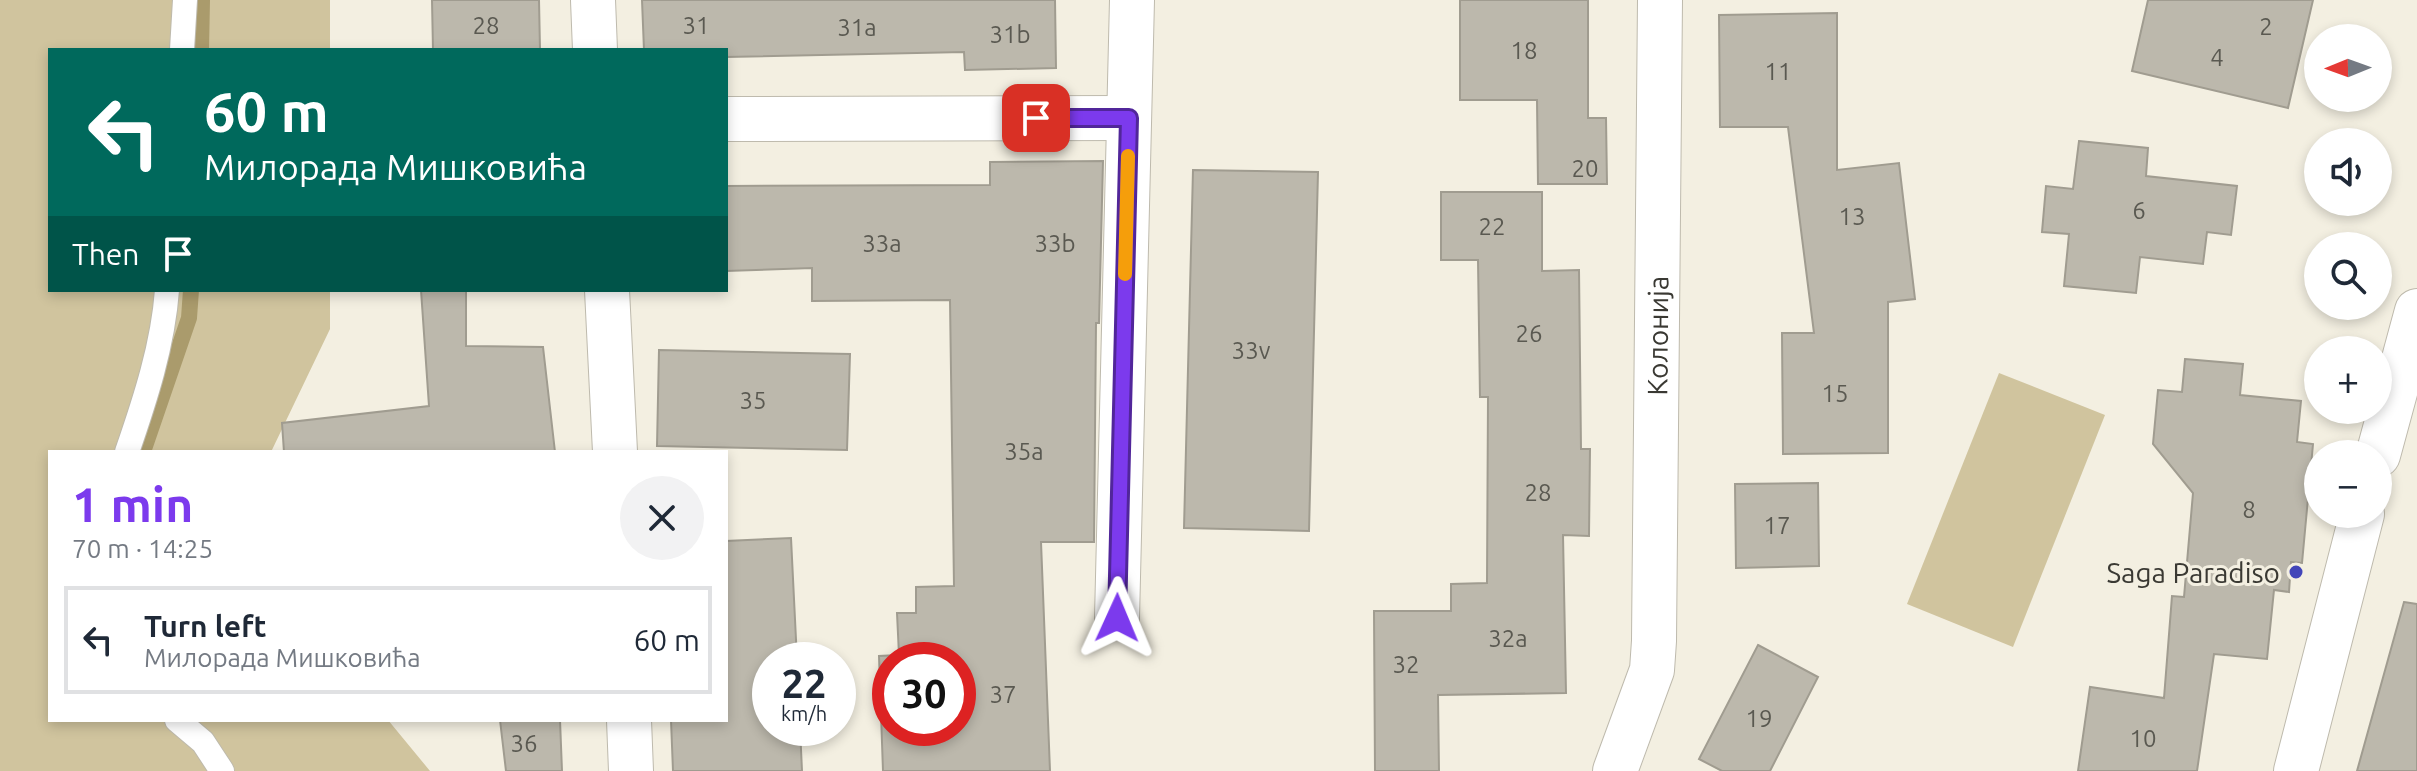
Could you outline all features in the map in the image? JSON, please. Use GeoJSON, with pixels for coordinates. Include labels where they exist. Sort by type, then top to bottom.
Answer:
{"type":"FeatureCollection","features":[{"type":"Feature","properties":{"kind":"street"},"geometry":{"type":"LineString","coordinates":[[593,0],[595,48]]}},
{"type":"Feature","properties":{"kind":"street"},"geometry":{"type":"LineString","coordinates":[[1117,618],[1132,0]]}},
{"type":"Feature","properties":{"kind":"street","name":"Колонија"},"geometry":{"type":"LineString","coordinates":[[1638,771],[1650,736],[1652,670],[1660,0]]}},
{"type":"Feature","properties":{"kind":"street"},"geometry":{"type":"LineString","coordinates":[[728,119],[1129,118]]}},
{"type":"Feature","properties":{"kind":"street"},"geometry":{"type":"LineString","coordinates":[[607,292],[615,450]]}},
{"type":"Feature","properties":{"kind":"street"},"geometry":{"type":"LineString","coordinates":[[2382,440],[2417,311]]}},
{"type":"Feature","properties":{"kind":"street"},"geometry":{"type":"LineString","coordinates":[[2296,771],[2358,528]]}},
{"type":"Feature","properties":{"kind":"street","name":"Колонија"},"geometry":{"type":"LineString","coordinates":[[1615,771],[1652,670]]}},
{"type":"Feature","properties":{"kind":"street"},"geometry":{"type":"LineString","coordinates":[[629,722],[631,771]]}},
{"type":"Feature","properties":{"kind":"lane"},"geometry":{"type":"LineString","coordinates":[[182,48],[185,0]]}},
{"type":"Feature","properties":{"kind":"lane"},"geometry":{"type":"LineString","coordinates":[[128,450],[142,410],[165,317],[167,292]]}},
{"type":"Feature","properties":{"kind":"lane"},"geometry":{"type":"LineString","coordinates":[[179,722],[203,742],[222,771]]}},
{"type":"Feature","properties":{"kind":"shaded area"},"geometry":{"type":"Polygon","coordinates":[[[0,0],[330,0],[330,48],[48,48],[48,292],[330,292],[330,329],[272,450],[48,450],[48,722],[390,722],[430,771],[0,771],[0,0]]]}},
{"type":"Feature","properties":{"kind":"shaded area"},"geometry":{"type":"Polygon","coordinates":[[[1999,373],[2105,415],[2013,647],[1907,604],[1999,373]]]}},
{"type":"Feature","properties":{"kind":"building"},"geometry":{"type":"Polygon","coordinates":[[[432,0],[539,0],[540,48],[433,48],[432,0]]]}},
{"type":"Feature","properties":{"kind":"building"},"geometry":{"type":"Polygon","coordinates":[[[642,0],[1055,0],[1056,68],[965,70],[964,52],[728,57],[728,48],[644,48],[642,0]]]}},
{"type":"Feature","properties":{"kind":"building"},"geometry":{"type":"Polygon","coordinates":[[[1460,0],[1588,0],[1588,118],[1606,118],[1607,184],[1538,184],[1537,100],[1460,100],[1460,0]]]}},
{"type":"Feature","properties":{"kind":"building"},"geometry":{"type":"Polygon","coordinates":[[[2148,0],[2313,0],[2307,24],[2304,24],[2304,39],[2288,108],[2132,71],[2148,0]]]}},
{"type":"Feature","properties":{"kind":"building"},"geometry":{"type":"Polygon","coordinates":[[[1837,13],[1837,170],[1899,163],[1915,299],[1888,302],[1888,453],[1783,454],[1782,333],[1814,333],[1788,127],[1720,127],[1719,15],[1837,13]]]}},
{"type":"Feature","properties":{"kind":"building"},"geometry":{"type":"Polygon","coordinates":[[[2079,141],[2148,148],[2146,176],[2237,186],[2231,235],[2207,232],[2203,264],[2140,257],[2136,293],[2064,286],[2069,234],[2042,232],[2046,186],[2073,189],[2079,141]]]}},
{"type":"Feature","properties":{"kind":"building"},"geometry":{"type":"Polygon","coordinates":[[[1103,161],[1099,323],[1096,323],[1094,542],[1041,542],[1050,771],[883,771],[882,746],[976,746],[976,642],[898,642],[897,613],[916,613],[916,587],[954,586],[950,300],[812,301],[812,268],[728,271],[728,186],[990,185],[990,162],[1103,161]]]}},
{"type":"Feature","properties":{"kind":"building"},"geometry":{"type":"Polygon","coordinates":[[[1193,170],[1318,172],[1309,531],[1184,528],[1193,170]]]}},
{"type":"Feature","properties":{"kind":"building"},"geometry":{"type":"Polygon","coordinates":[[[1441,192],[1542,192],[1542,271],[1579,270],[1581,449],[1590,449],[1589,536],[1563,535],[1566,693],[1438,695],[1439,771],[1375,771],[1374,611],[1451,611],[1451,584],[1487,583],[1488,397],[1480,397],[1478,260],[1441,260],[1441,192]]]}},
{"type":"Feature","properties":{"kind":"building"},"geometry":{"type":"Polygon","coordinates":[[[421,292],[466,292],[466,346],[543,347],[555,450],[284,450],[282,423],[429,406],[421,292]]]}},
{"type":"Feature","properties":{"kind":"building"},"geometry":{"type":"Polygon","coordinates":[[[659,350],[850,354],[847,450],[657,446],[659,350]]]}},
{"type":"Feature","properties":{"kind":"building"},"geometry":{"type":"Polygon","coordinates":[[[2185,359],[2243,364],[2240,395],[2301,401],[2297,442],[2304,443],[2305,528],[2302,563],[2291,562],[2289,592],[2274,590],[2267,659],[2214,654],[2197,771],[2078,771],[2090,687],[2164,698],[2172,596],[2184,597],[2193,493],[2153,444],[2158,390],[2182,392],[2185,359]]]}},
{"type":"Feature","properties":{"kind":"building"},"geometry":{"type":"Polygon","coordinates":[[[1818,483],[1819,566],[1736,568],[1735,484],[1818,483]]]}},
{"type":"Feature","properties":{"kind":"building"},"geometry":{"type":"Polygon","coordinates":[[[791,538],[796,642],[752,642],[752,746],[801,746],[802,771],[673,771],[671,722],[728,722],[728,541],[791,538]]]}},
{"type":"Feature","properties":{"kind":"building"},"geometry":{"type":"Polygon","coordinates":[[[2404,602],[2417,604],[2417,771],[2357,771],[2404,602]]]}},
{"type":"Feature","properties":{"kind":"building"},"geometry":{"type":"Polygon","coordinates":[[[1758,645],[1818,677],[1770,771],[1722,771],[1699,759],[1758,645]]]}},
{"type":"Feature","properties":{"kind":"building"},"geometry":{"type":"Polygon","coordinates":[[[500,722],[560,722],[562,771],[506,771],[500,722]]]}},
{"type":"Feature","properties":{"kind":"waterway"},"geometry":{"type":"LineString","coordinates":[[201,48],[202,0]]}},
{"type":"Feature","properties":{"kind":"waterway"},"geometry":{"type":"LineString","coordinates":[[144,450],[189,318],[191,292]]}},
{"type":"Feature","properties":{"kind":"slow traffic"},"geometry":{"type":"LineString","coordinates":[[1125,274],[1128,156]]}},
{"type":"Feature","properties":{"kind":"place","name":"Saga Paradiso"},"geometry":{"type":"Point","coordinates":[2296,572]}},
{"type":"Feature","properties":{"kind":"route"},"geometry":{"type":"LineString","coordinates":[[1036,118],[1129,118],[1117,618]]}}]}
